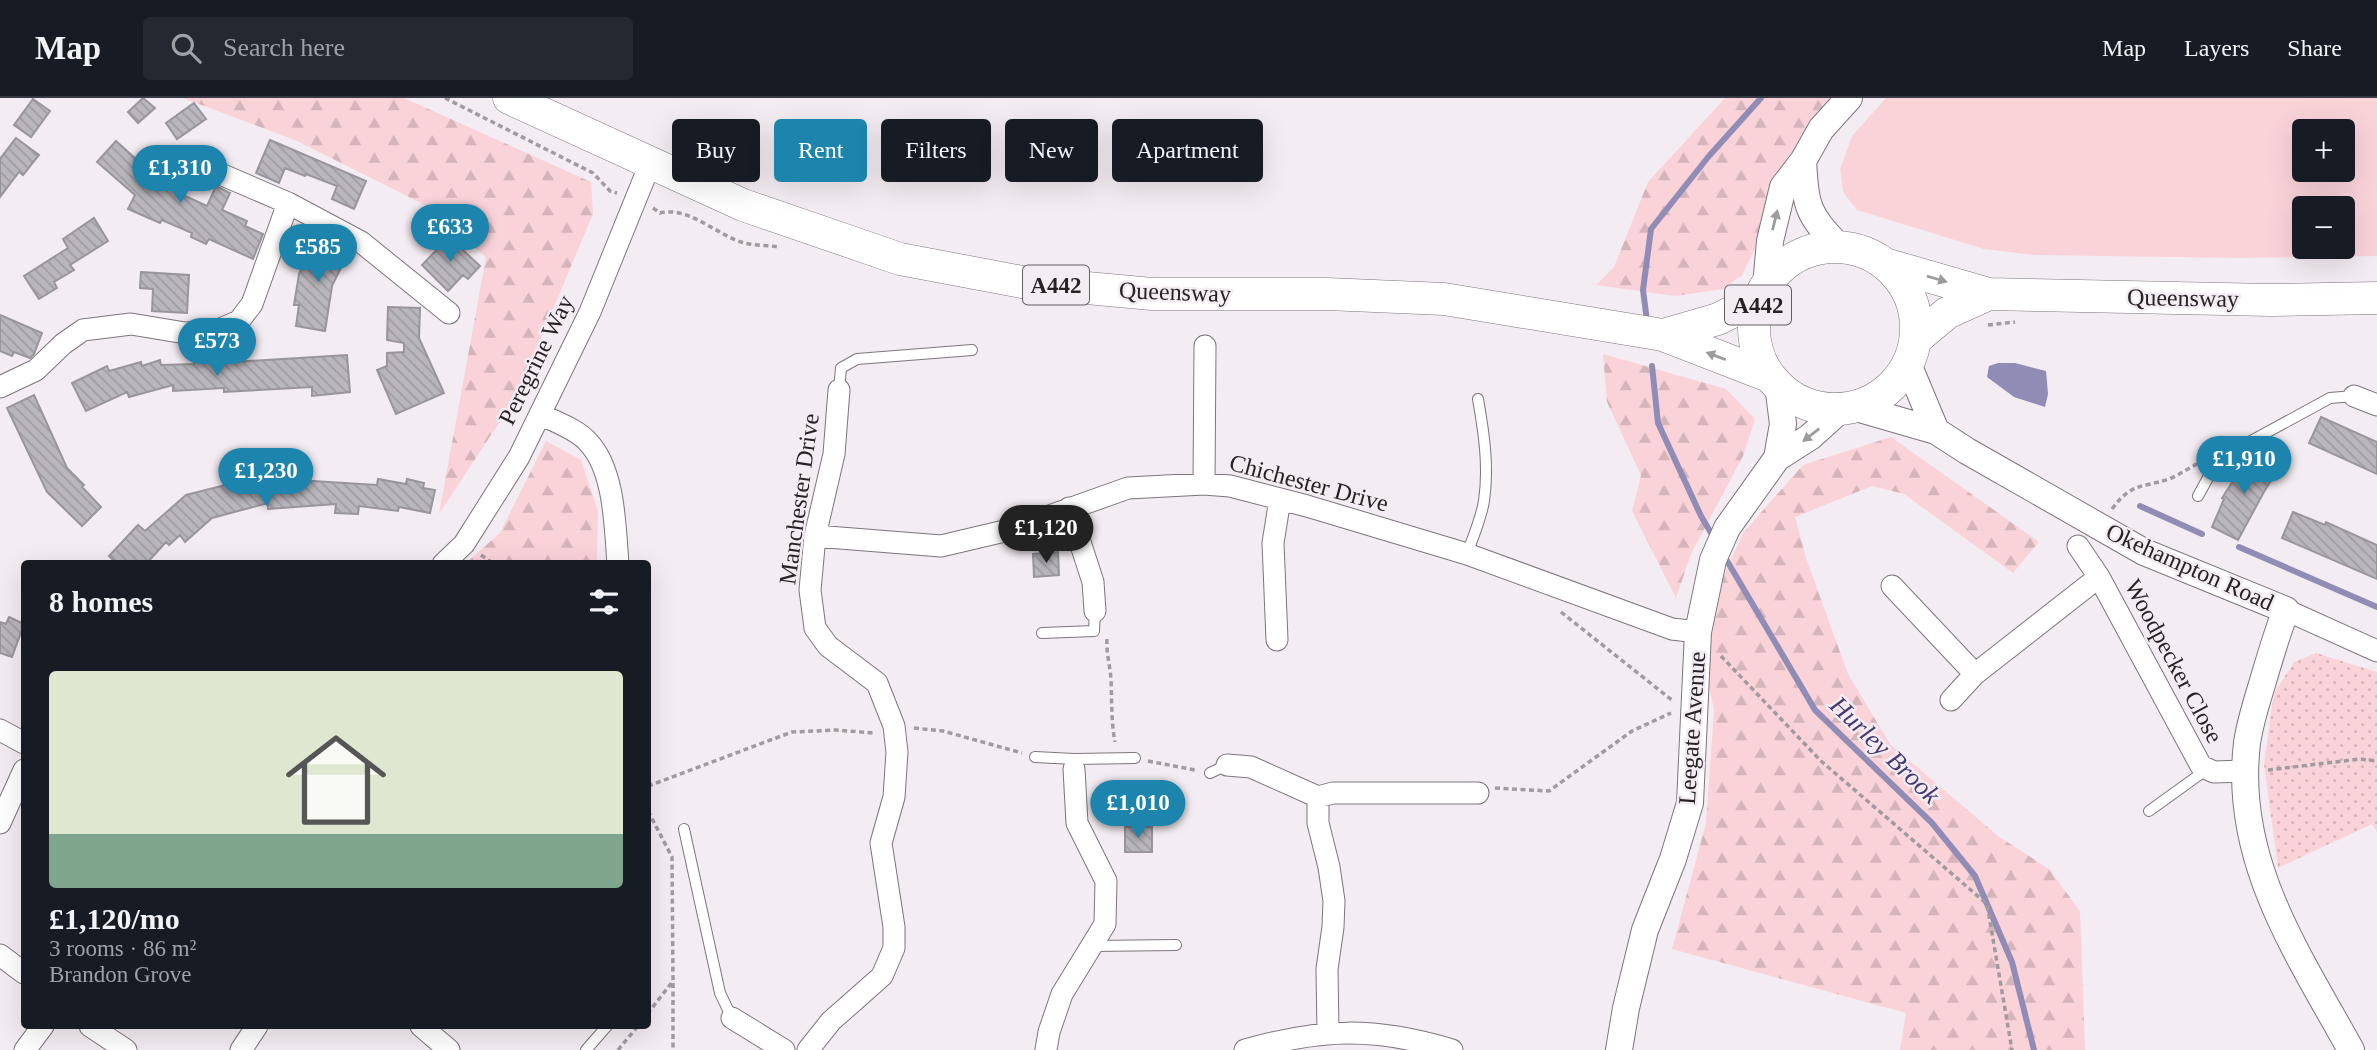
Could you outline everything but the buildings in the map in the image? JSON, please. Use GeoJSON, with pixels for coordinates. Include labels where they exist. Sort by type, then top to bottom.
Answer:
{"type":"FeatureCollection","features":[{"type":"Feature","properties":{"kind":"main road","name":"Queensway"},"geometry":{"type":"LineString","coordinates":[[509,98],[743,205],[900,259],[1022,282],[1152,294],[1327,294],[1444,299],[1651,333]]}},
{"type":"Feature","properties":{"kind":"main road","name":"A442"},"geometry":{"type":"LineString","coordinates":[[1651,333],[1718,319],[1763,292],[1785,264],[1811,251],[1839,247],[1863,252],[1885,264],[1989,294]]}},
{"type":"Feature","properties":{"kind":"main road","name":"A442"},"geometry":{"type":"LineString","coordinates":[[1885,264],[1904,285],[1915,311],[1912,352]]}},
{"type":"Feature","properties":{"kind":"main road","name":"A442"},"geometry":{"type":"LineString","coordinates":[[1763,292],[1754,324],[1757,351],[1773,381]]}},
{"type":"Feature","properties":{"kind":"main road","name":"Queensway"},"geometry":{"type":"LineString","coordinates":[[1989,294],[2271,300],[2377,298]]}},
{"type":"Feature","properties":{"kind":"main road","name":"A442"},"geometry":{"type":"LineString","coordinates":[[1651,333],[1773,381],[1796,399],[1818,407],[1847,408],[1876,399],[1895,384],[1912,352],[1947,313],[1989,294]]}},
{"type":"Feature","properties":{"kind":"street"},"geometry":{"type":"LineString","coordinates":[[1763,292],[1770,241],[1783,187],[1803,161],[1821,129],[1849,98]]}},
{"type":"Feature","properties":{"kind":"street"},"geometry":{"type":"LineString","coordinates":[[183,158],[288,203],[361,242],[449,313]]}},
{"type":"Feature","properties":{"kind":"street"},"geometry":{"type":"LineString","coordinates":[[1803,161],[1805,198],[1815,221],[1839,247]]}},
{"type":"Feature","properties":{"kind":"street","name":"Peregrine Way"},"geometry":{"type":"LineString","coordinates":[[447,560],[464,544],[519,457],[590,312],[650,164]]}},
{"type":"Feature","properties":{"kind":"street"},"geometry":{"type":"LineString","coordinates":[[0,387],[36,370],[63,344],[83,330],[131,324],[186,332],[216,331],[239,321],[252,304],[288,203]]}},
{"type":"Feature","properties":{"kind":"street"},"geometry":{"type":"LineString","coordinates":[[1204,484],[1205,346]]}},
{"type":"Feature","properties":{"kind":"street"},"geometry":{"type":"LineString","coordinates":[[1912,352],[1936,431]]}},
{"type":"Feature","properties":{"kind":"street","name":"Leegate Avenue"},"geometry":{"type":"LineString","coordinates":[[1619,1050],[1626,1008],[1646,930],[1673,859],[1690,803],[1698,632],[1713,560],[1726,533],[1777,458],[1783,425],[1773,381]]}},
{"type":"Feature","properties":{"kind":"street","name":"Manchester Drive"},"geometry":{"type":"LineString","coordinates":[[808,1050],[831,1021],[882,976],[894,948],[894,927],[881,843],[894,797],[897,752],[895,730],[877,683],[828,646],[816,628],[810,590],[815,536],[834,454],[839,390]]}},
{"type":"Feature","properties":{"kind":"street"},"geometry":{"type":"LineString","coordinates":[[2354,396],[2377,405]]}},
{"type":"Feature","properties":{"kind":"street","name":"Leegate Avenue"},"geometry":{"type":"LineString","coordinates":[[1777,458],[1811,437],[1847,408]]}},
{"type":"Feature","properties":{"kind":"street","name":"Okehampton Road"},"geometry":{"type":"LineString","coordinates":[[1847,408],[1936,431],[2144,552],[2286,610],[2377,651]]}},
{"type":"Feature","properties":{"kind":"street"},"geometry":{"type":"LineString","coordinates":[[540,414],[587,440],[595,451],[612,498],[618,560]]}},
{"type":"Feature","properties":{"kind":"street","name":"Chichester Drive"},"geometry":{"type":"LineString","coordinates":[[815,536],[941,546],[1013,529],[1128,488],[1204,484],[1230,486],[1467,554],[1672,629],[1698,632]]}},
{"type":"Feature","properties":{"kind":"street"},"geometry":{"type":"LineString","coordinates":[[1277,640],[1273,543],[1280,499]]}},
{"type":"Feature","properties":{"kind":"street"},"geometry":{"type":"LineString","coordinates":[[1069,508],[1093,582],[1095,611]]}},
{"type":"Feature","properties":{"kind":"street","name":"Woodpecker Close"},"geometry":{"type":"LineString","coordinates":[[2077,546],[2099,577],[2201,766],[2214,772],[2245,771]]}},
{"type":"Feature","properties":{"kind":"street","name":"Woodpecker Close"},"geometry":{"type":"LineString","coordinates":[[1951,700],[1975,674],[2099,577]]}},
{"type":"Feature","properties":{"kind":"street"},"geometry":{"type":"LineString","coordinates":[[1892,586],[1975,674]]}},
{"type":"Feature","properties":{"kind":"street"},"geometry":{"type":"LineString","coordinates":[[2286,610],[2253,713],[2247,741],[2245,771],[2248,814],[2261,875],[2273,905],[2351,1050]]}},
{"type":"Feature","properties":{"kind":"street"},"geometry":{"type":"LineString","coordinates":[[0,730],[21,741]]}},
{"type":"Feature","properties":{"kind":"street"},"geometry":{"type":"LineString","coordinates":[[1046,1050],[1062,994],[1105,924],[1106,881],[1077,823],[1074,764]]}},
{"type":"Feature","properties":{"kind":"street"},"geometry":{"type":"LineString","coordinates":[[1219,769],[1251,767],[1318,797],[1333,793],[1484,790]]}},
{"type":"Feature","properties":{"kind":"street"},"geometry":{"type":"LineString","coordinates":[[0,823],[21,777]]}},
{"type":"Feature","properties":{"kind":"street"},"geometry":{"type":"LineString","coordinates":[[1318,797],[1318,823],[1334,901],[1327,969],[1328,1033]]}},
{"type":"Feature","properties":{"kind":"street"},"geometry":{"type":"LineString","coordinates":[[0,955],[21,972]]}},
{"type":"Feature","properties":{"kind":"street"},"geometry":{"type":"LineString","coordinates":[[732,1018],[784,1050]]}},
{"type":"Feature","properties":{"kind":"street"},"geometry":{"type":"LineString","coordinates":[[24,1050],[41,1029]]}},
{"type":"Feature","properties":{"kind":"street"},"geometry":{"type":"LineString","coordinates":[[94,1029],[126,1050]]}},
{"type":"Feature","properties":{"kind":"street"},"geometry":{"type":"LineString","coordinates":[[242,1050],[255,1029]]}},
{"type":"Feature","properties":{"kind":"street"},"geometry":{"type":"LineString","coordinates":[[424,1029],[449,1050]]}},
{"type":"Feature","properties":{"kind":"street"},"geometry":{"type":"LineString","coordinates":[[1245,1050],[1289,1038],[1328,1033],[1373,1032],[1452,1050]]}},
{"type":"Feature","properties":{"kind":"lane"},"geometry":{"type":"LineString","coordinates":[[839,390],[842,368],[857,359],[972,350]]}},
{"type":"Feature","properties":{"kind":"lane"},"geometry":{"type":"LineString","coordinates":[[2198,496],[2216,465],[2229,453],[2330,398],[2354,396]]}},
{"type":"Feature","properties":{"kind":"lane"},"geometry":{"type":"LineString","coordinates":[[1467,554],[1483,503],[1486,466],[1486,446],[1478,399]]}},
{"type":"Feature","properties":{"kind":"lane"},"geometry":{"type":"LineString","coordinates":[[1041,633],[1094,631],[1095,611]]}},
{"type":"Feature","properties":{"kind":"lane"},"geometry":{"type":"LineString","coordinates":[[1035,757],[1074,764],[1135,758]]}},
{"type":"Feature","properties":{"kind":"lane"},"geometry":{"type":"LineString","coordinates":[[2149,811],[2206,770]]}},
{"type":"Feature","properties":{"kind":"lane"},"geometry":{"type":"LineString","coordinates":[[684,829],[720,993],[732,1018]]}},
{"type":"Feature","properties":{"kind":"lane"},"geometry":{"type":"LineString","coordinates":[[1092,946],[1176,944]]}},
{"type":"Feature","properties":{"kind":"lane"},"geometry":{"type":"LineString","coordinates":[[586,1050],[604,1029]]}},
{"type":"Feature","properties":{"kind":"path"},"geometry":{"type":"LineString","coordinates":[[445,98],[593,173]]}},
{"type":"Feature","properties":{"kind":"path"},"geometry":{"type":"LineString","coordinates":[[1978,328],[1989,324],[2015,322]]}},
{"type":"Feature","properties":{"kind":"path"},"geometry":{"type":"LineString","coordinates":[[1484,790],[1549,791],[1632,731],[1682,708],[1554,606]]}},
{"type":"Feature","properties":{"kind":"path"},"geometry":{"type":"LineString","coordinates":[[1095,611],[1106,619],[1112,726],[1118,758]]}},
{"type":"Feature","properties":{"kind":"path"},"geometry":{"type":"LineString","coordinates":[[1698,632],[1821,761],[1987,904],[2012,1050]]}},
{"type":"Feature","properties":{"kind":"path"},"geometry":{"type":"LineString","coordinates":[[651,785],[792,732],[943,731],[1035,757]]}},
{"type":"Feature","properties":{"kind":"path"},"geometry":{"type":"LineString","coordinates":[[1135,758],[1219,769]]}},
{"type":"Feature","properties":{"kind":"path"},"geometry":{"type":"LineString","coordinates":[[2245,771],[2360,759],[2377,761]]}},
{"type":"Feature","properties":{"kind":"path"},"geometry":{"type":"LineString","coordinates":[[651,817],[672,857],[673,1050]]}},
{"type":"Feature","properties":{"kind":"path"},"geometry":{"type":"LineString","coordinates":[[651,1009],[673,981]]}},
{"type":"Feature","properties":{"kind":"path"},"geometry":{"type":"LineString","coordinates":[[618,1050],[636,1029]]}},
{"type":"Feature","properties":{"kind":"green space"},"geometry":{"type":"Polygon","coordinates":[[[183,98],[404,98],[591,182],[593,214],[516,397],[439,514],[486,257],[423,204],[297,141],[183,98]]]}},
{"type":"Feature","properties":{"kind":"green space"},"geometry":{"type":"Polygon","coordinates":[[[1725,98],[1834,98],[1781,167],[1767,200],[1755,249],[1742,275],[1723,289],[1675,296],[1596,285],[1614,267],[1648,182],[1725,98]]]}},
{"type":"Feature","properties":{"kind":"green space"},"geometry":{"type":"Polygon","coordinates":[[[1886,98],[2377,98],[2377,256],[2355,256],[2355,196],[2292,196],[2292,257],[2035,255],[1984,249],[1857,210],[1843,192],[1840,169],[1852,136],[1886,98]]]}},
{"type":"Feature","properties":{"kind":"green space"},"geometry":{"type":"Polygon","coordinates":[[[1603,354],[1726,389],[1755,419],[1743,456],[1691,554],[1676,598],[1632,511],[1641,475],[1607,402],[1603,354]]]}},
{"type":"Feature","properties":{"kind":"green space"},"geometry":{"type":"Polygon","coordinates":[[[1891,437],[2039,542],[2013,573],[1904,494],[1872,486],[1795,517],[1806,558],[1848,674],[1890,744],[1998,836],[2049,869],[2080,911],[2085,1050],[1900,1050],[1906,1013],[1672,949],[1706,823],[1714,710],[1698,632],[1743,533],[1803,465],[1891,437]]]}},
{"type":"Feature","properties":{"kind":"green space"},"geometry":{"type":"Polygon","coordinates":[[[546,441],[581,460],[598,511],[597,560],[469,560],[500,533],[546,441]]]}},
{"type":"Feature","properties":{"kind":"green space"},"geometry":{"type":"Polygon","coordinates":[[[2316,653],[2377,672],[2377,832],[2372,824],[2278,868],[2264,764],[2274,693],[2294,662],[2316,653]]]}},
{"type":"Feature","properties":{"kind":"shaded area"},"geometry":{"type":"Polygon","coordinates":[[[2015,363],[2046,371],[2048,394],[2045,407],[2014,397],[1987,377],[1989,366],[2015,363]]]}},
{"type":"Feature","properties":{"kind":"waterway","name":"Hurley Brook"},"geometry":{"type":"LineString","coordinates":[[1647,321],[1643,290],[1651,229],[1709,156],[1761,98]]}},
{"type":"Feature","properties":{"kind":"waterway","name":"Hurley Brook"},"geometry":{"type":"LineString","coordinates":[[1652,366],[1658,423],[1714,538]]}},
{"type":"Feature","properties":{"kind":"waterway"},"geometry":{"type":"LineString","coordinates":[[2140,506],[2202,534]]}},
{"type":"Feature","properties":{"kind":"waterway"},"geometry":{"type":"LineString","coordinates":[[2239,547],[2377,607]]}},
{"type":"Feature","properties":{"kind":"waterway","name":"Hurley Brook"},"geometry":{"type":"LineString","coordinates":[[1723,554],[1815,710],[1932,823],[1975,876],[2012,962],[2034,1050]]}}]}
